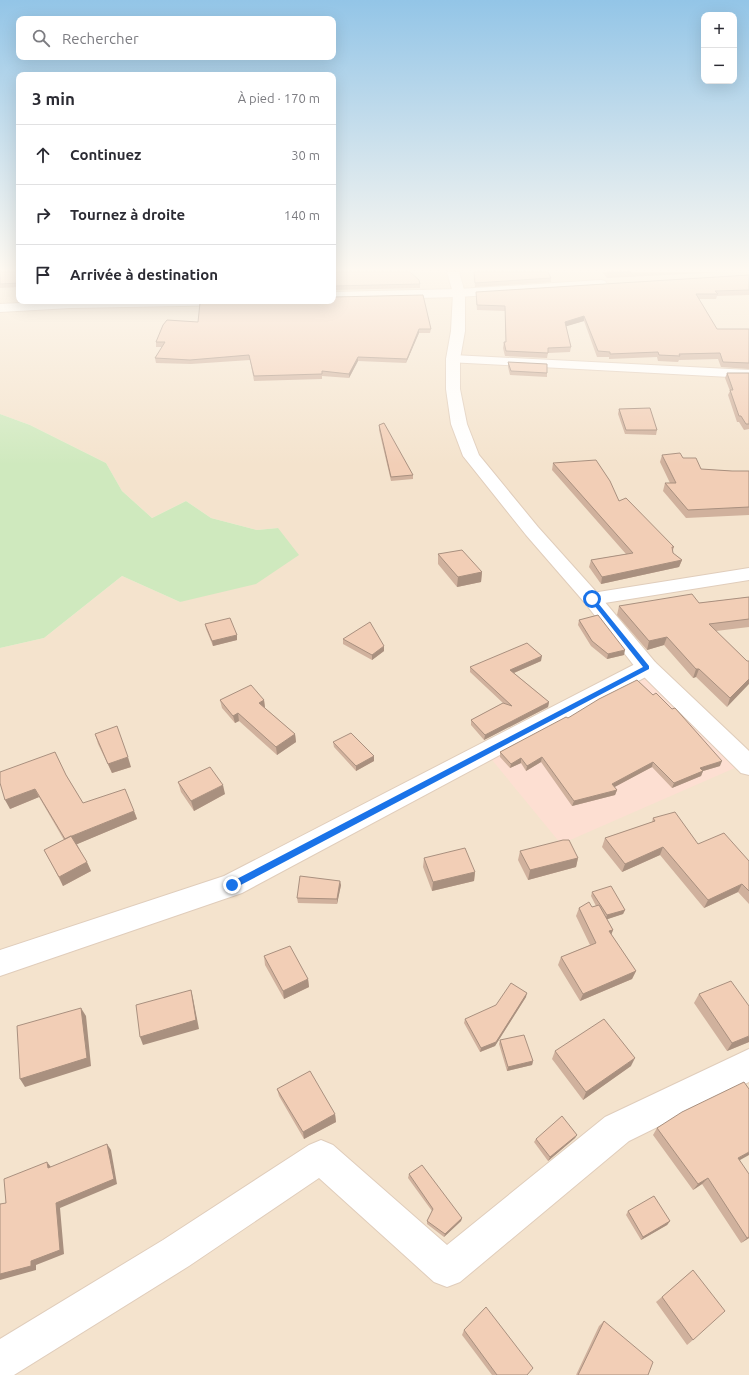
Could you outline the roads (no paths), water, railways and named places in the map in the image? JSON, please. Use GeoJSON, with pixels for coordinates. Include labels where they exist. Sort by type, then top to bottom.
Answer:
{"type":"FeatureCollection","features":[{"type":"Feature","properties":{"kind":"street"},"geometry":{"type":"LineString","coordinates":[[457,336],[453,359],[453,389],[459,424],[471,456],[532,531],[592,599],[647,667],[749,766]]}},
{"type":"Feature","properties":{"kind":"street"},"geometry":{"type":"LineString","coordinates":[[453,359],[749,374]]}},
{"type":"Feature","properties":{"kind":"street"},"geometry":{"type":"LineString","coordinates":[[592,599],[749,574]]}},
{"type":"Feature","properties":{"kind":"street"},"geometry":{"type":"LineString","coordinates":[[0,963],[232,885],[647,667]]}},
{"type":"Feature","properties":{"kind":"street"},"geometry":{"type":"LineString","coordinates":[[0,1361],[176,1253],[321,1157],[447,1270],[616,1129],[749,1065]]}}]}
